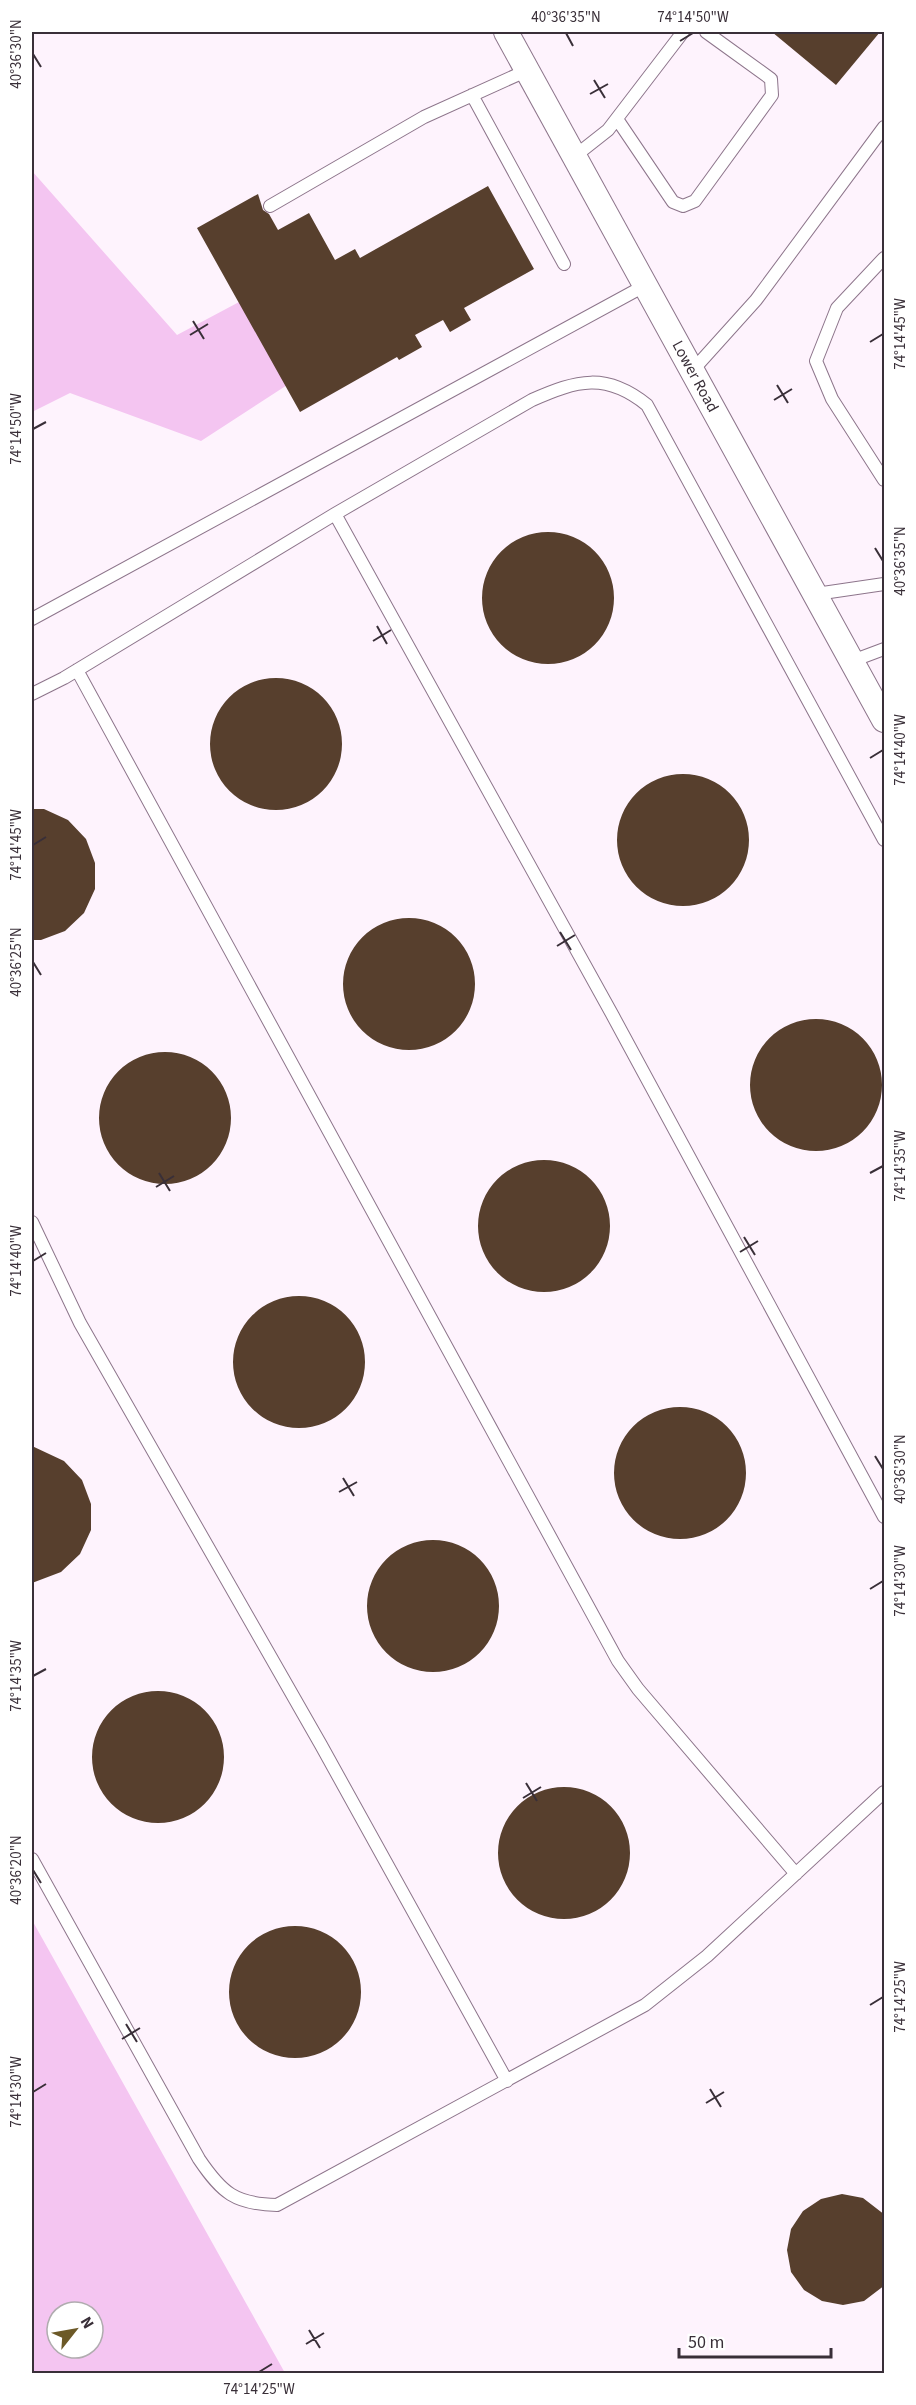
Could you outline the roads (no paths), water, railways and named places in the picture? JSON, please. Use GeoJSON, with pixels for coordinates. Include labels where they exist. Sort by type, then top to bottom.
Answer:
{"type":"FeatureCollection","features":[{"type":"Feature","properties":{"kind":"street","name":"Lower Road"},"geometry":{"type":"LineString","coordinates":[[506,32],[885,720]]}},
{"type":"Feature","properties":{"kind":"lane"},"geometry":{"type":"LineString","coordinates":[[575,156],[608,130],[683,32]]}},
{"type":"Feature","properties":{"kind":"lane"},"geometry":{"type":"LineString","coordinates":[[617,119],[673,202],[683,206],[695,201],[772,95],[771,79],[706,32]]}},
{"type":"Feature","properties":{"kind":"lane"},"geometry":{"type":"LineString","coordinates":[[270,206],[424,117],[528,70]]}},
{"type":"Feature","properties":{"kind":"lane"},"geometry":{"type":"LineString","coordinates":[[472,95],[564,264]]}},
{"type":"Feature","properties":{"kind":"lane"},"geometry":{"type":"LineString","coordinates":[[693,370],[756,300],[885,127]]}},
{"type":"Feature","properties":{"kind":"lane"},"geometry":{"type":"LineString","coordinates":[[885,258],[837,308],[816,361],[832,399],[885,480]]}},
{"type":"Feature","properties":{"kind":"lane"},"geometry":{"type":"LineString","coordinates":[[32,619],[646,285]]}},
{"type":"Feature","properties":{"kind":"lane"},"geometry":{"type":"LineString","coordinates":[[32,694],[77,670],[335,514],[532,400],[563,386],[596,382],[626,389],[647,405],[885,840]]}},
{"type":"Feature","properties":{"kind":"lane"},"geometry":{"type":"LineString","coordinates":[[335,514],[613,1016],[885,1517]]}},
{"type":"Feature","properties":{"kind":"lane"},"geometry":{"type":"LineString","coordinates":[[816,594],[885,584]]}},
{"type":"Feature","properties":{"kind":"lane"},"geometry":{"type":"LineString","coordinates":[[852,661],[885,649]]}},
{"type":"Feature","properties":{"kind":"lane"},"geometry":{"type":"LineString","coordinates":[[77,670],[618,1661],[638,1689],[796,1874]]}},
{"type":"Feature","properties":{"kind":"lane"},"geometry":{"type":"LineString","coordinates":[[32,1222],[80,1323],[321,1745],[507,2081]]}},
{"type":"Feature","properties":{"kind":"lane"},"geometry":{"type":"LineString","coordinates":[[32,1859],[199,2159],[215,2183],[234,2198],[252,2204],[276,2205],[645,2005],[673,1985],[885,1792]]}}]}
